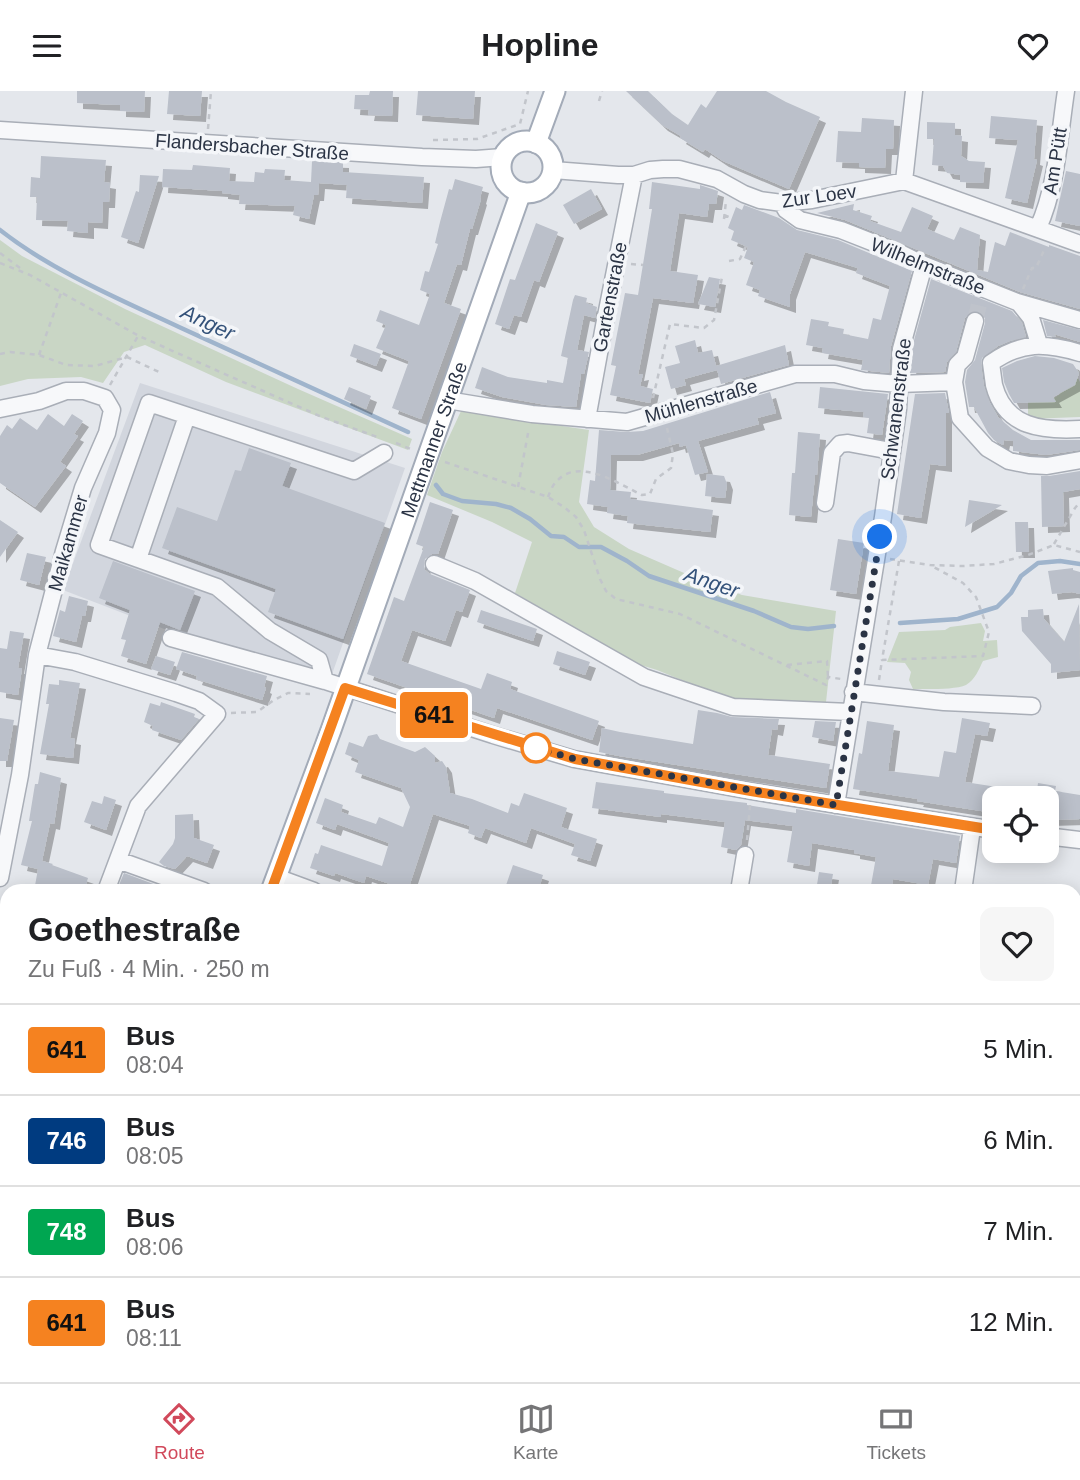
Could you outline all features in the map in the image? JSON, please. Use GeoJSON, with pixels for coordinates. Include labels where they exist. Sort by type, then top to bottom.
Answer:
{"type":"FeatureCollection","features":[{"type":"Feature","properties":{"kind":"main road"},"geometry":{"type":"LineString","coordinates":[[536,143],[555,91]]}},
{"type":"Feature","properties":{"kind":"main road"},"geometry":{"type":"LineString","coordinates":[[517,143],[536,143],[548,152],[552,160],[550,180],[538,191],[521,192],[506,182],[501,166],[503,157],[517,143]]}},
{"type":"Feature","properties":{"kind":"main road","name":"Mettmanner Straße"},"geometry":{"type":"LineString","coordinates":[[274,884],[521,192]]}},
{"type":"Feature","properties":{"kind":"street"},"geometry":{"type":"LineString","coordinates":[[914,91],[904,180],[1080,244]]}},
{"type":"Feature","properties":{"kind":"street","name":"Am Pütt"},"geometry":{"type":"LineString","coordinates":[[1038,228],[1047,208],[1066,91]]}},
{"type":"Feature","properties":{"kind":"street","name":"Flandersbacher Straße"},"geometry":{"type":"LineString","coordinates":[[0,130],[422,157],[503,157]]}},
{"type":"Feature","properties":{"kind":"street","name":"Zur Loev"},"geometry":{"type":"LineString","coordinates":[[553,170],[634,175],[663,169],[687,171],[717,179],[760,200],[782,203],[812,200],[904,180]]}},
{"type":"Feature","properties":{"kind":"street","name":"Gartenstraße"},"geometry":{"type":"LineString","coordinates":[[587,419],[634,175]]}},
{"type":"Feature","properties":{"kind":"street","name":"Wilhelmstraße"},"geometry":{"type":"LineString","coordinates":[[782,203],[786,210],[800,220],[841,230],[902,254],[981,292],[1080,320]]}},
{"type":"Feature","properties":{"kind":"street","name":"Schwanenstraße"},"geometry":{"type":"LineString","coordinates":[[836,805],[892,446],[901,349],[924,265]]}},
{"type":"Feature","properties":{"kind":"street"},"geometry":{"type":"LineString","coordinates":[[1017,302],[1031,318],[1039,344]]}},
{"type":"Feature","properties":{"kind":"street"},"geometry":{"type":"LineString","coordinates":[[975,321],[965,357],[957,365],[954,382],[960,418],[987,448],[1009,461],[1047,466],[1080,460]]}},
{"type":"Feature","properties":{"kind":"street"},"geometry":{"type":"LineString","coordinates":[[1080,353],[1039,344],[1002,355],[991,363],[995,387],[1007,412],[1025,425],[1057,431],[1080,429]]}},
{"type":"Feature","properties":{"kind":"street","name":"Mühlenstraße"},"geometry":{"type":"LineString","coordinates":[[447,401],[532,414],[627,422],[658,407],[795,374],[835,374],[864,381],[899,384],[954,382]]}},
{"type":"Feature","properties":{"kind":"street"},"geometry":{"type":"LineString","coordinates":[[0,409],[39,401],[66,391],[84,391],[105,398]]}},
{"type":"Feature","properties":{"kind":"street","name":"Maikammer"},"geometry":{"type":"LineString","coordinates":[[0,878],[20,775],[37,655],[83,488],[107,433],[111,410],[105,398]]}},
{"type":"Feature","properties":{"kind":"street"},"geometry":{"type":"LineString","coordinates":[[325,681],[319,660],[270,631],[216,587],[99,545],[149,403],[354,471],[389,445]]}},
{"type":"Feature","properties":{"kind":"street"},"geometry":{"type":"LineString","coordinates":[[138,559],[187,416]]}},
{"type":"Feature","properties":{"kind":"street"},"geometry":{"type":"LineString","coordinates":[[825,503],[832,453],[839,445],[848,443],[892,446]]}},
{"type":"Feature","properties":{"kind":"street"},"geometry":{"type":"LineString","coordinates":[[434,564],[475,581],[644,677],[733,707],[850,712]]}},
{"type":"Feature","properties":{"kind":"street"},"geometry":{"type":"LineString","coordinates":[[171,638],[325,681],[575,759],[982,829]]}},
{"type":"Feature","properties":{"kind":"street"},"geometry":{"type":"LineString","coordinates":[[37,655],[75,662],[176,693],[199,701],[217,714],[138,806],[109,884]]}},
{"type":"Feature","properties":{"kind":"street"},"geometry":{"type":"LineString","coordinates":[[854,687],[944,702],[1031,706]]}},
{"type":"Feature","properties":{"kind":"street"},"geometry":{"type":"LineString","coordinates":[[964,884],[972,828]]}},
{"type":"Feature","properties":{"kind":"street"},"geometry":{"type":"LineString","coordinates":[[1059,838],[1080,840]]}},
{"type":"Feature","properties":{"kind":"street"},"geometry":{"type":"LineString","coordinates":[[740,884],[745,855]]}},
{"type":"Feature","properties":{"kind":"street"},"geometry":{"type":"LineString","coordinates":[[118,860],[185,884]]}},
{"type":"Feature","properties":{"kind":"path"},"geometry":{"type":"LineString","coordinates":[[208,132],[211,91]]}},
{"type":"Feature","properties":{"kind":"path"},"geometry":{"type":"LineString","coordinates":[[520,124],[528,91]]}},
{"type":"Feature","properties":{"kind":"path"},"geometry":{"type":"LineString","coordinates":[[599,101],[602,91]]}},
{"type":"Feature","properties":{"kind":"path"},"geometry":{"type":"LineString","coordinates":[[724,215],[732,218]]}},
{"type":"Feature","properties":{"kind":"path"},"geometry":{"type":"LineString","coordinates":[[729,261],[743,259],[746,246]]}},
{"type":"Feature","properties":{"kind":"path"},"geometry":{"type":"LineString","coordinates":[[1017,302],[1032,268],[1036,268],[1044,250]]}},
{"type":"Feature","properties":{"kind":"path"},"geometry":{"type":"LineString","coordinates":[[0,253],[30,275]]}},
{"type":"Feature","properties":{"kind":"path"},"geometry":{"type":"LineString","coordinates":[[0,263],[30,275],[139,335],[310,412],[389,445],[548,497],[576,517],[589,542],[600,579],[606,591],[616,599],[680,614],[783,665],[826,685],[827,661],[783,665]]}},
{"type":"Feature","properties":{"kind":"path"},"geometry":{"type":"LineString","coordinates":[[636,265],[643,265]]}},
{"type":"Feature","properties":{"kind":"path"},"geometry":{"type":"LineString","coordinates":[[548,497],[556,482],[566,474],[580,470],[595,473],[642,495],[650,494],[656,479],[671,468],[673,454],[658,407],[670,324],[704,328],[714,320],[722,277]]}},
{"type":"Feature","properties":{"kind":"path"},"geometry":{"type":"LineString","coordinates":[[38,355],[61,292]]}},
{"type":"Feature","properties":{"kind":"path"},"geometry":{"type":"LineString","coordinates":[[105,398],[139,335]]}},
{"type":"Feature","properties":{"kind":"path"},"geometry":{"type":"LineString","coordinates":[[0,354],[10,352],[38,355],[66,365],[95,366],[127,357],[159,372]]}},
{"type":"Feature","properties":{"kind":"path"},"geometry":{"type":"LineString","coordinates":[[518,487],[532,414]]}},
{"type":"Feature","properties":{"kind":"path"},"geometry":{"type":"LineString","coordinates":[[1054,545],[1080,502]]}},
{"type":"Feature","properties":{"kind":"path"},"geometry":{"type":"LineString","coordinates":[[876,557],[930,565],[963,566],[994,564],[1054,545],[1080,552]]}},
{"type":"Feature","properties":{"kind":"path"},"geometry":{"type":"LineString","coordinates":[[899,561],[882,660],[983,656],[989,632],[976,597],[963,583],[930,565]]}},
{"type":"Feature","properties":{"kind":"path"},"geometry":{"type":"LineString","coordinates":[[828,677],[854,687]]}},
{"type":"Feature","properties":{"kind":"path"},"geometry":{"type":"LineString","coordinates":[[217,714],[257,712],[274,700]]}},
{"type":"Feature","properties":{"kind":"path"},"geometry":{"type":"LineString","coordinates":[[745,855],[751,791]]}},
{"type":"Feature","properties":{"kind":"shaded area"},"geometry":{"type":"Polygon","coordinates":[[[140,383],[405,468],[331,677],[172,632],[63,590],[140,383]]]}},
{"type":"Feature","properties":{"kind":"green space"},"geometry":{"type":"Polygon","coordinates":[[[0,240],[22,256],[125,309],[412,439],[408,450],[226,382],[145,345],[124,352],[103,383],[81,377],[28,379],[0,386],[0,240]]]}},
{"type":"Feature","properties":{"kind":"green space"},"geometry":{"type":"Polygon","coordinates":[[[1078,378],[1080,417],[1028,419],[1028,400],[1054,398],[1060,394],[1058,392],[1072,386],[1078,378]]]}},
{"type":"Feature","properties":{"kind":"green space"},"geometry":{"type":"Polygon","coordinates":[[[461,411],[589,430],[579,502],[594,527],[629,549],[742,595],[836,611],[826,702],[723,697],[634,663],[515,593],[532,542],[427,495],[442,452],[461,411]]]}},
{"type":"Feature","properties":{"kind":"green space"},"geometry":{"type":"Polygon","coordinates":[[[981,623],[985,631],[983,641],[997,640],[998,657],[983,661],[966,685],[913,689],[909,680],[911,672],[905,663],[887,662],[899,632],[945,630],[981,623]]]}},
{"type":"Feature","properties":{"kind":"building"},"geometry":{"type":"Polygon","coordinates":[[[77,91],[145,91],[144,112],[120,111],[120,105],[77,103],[77,91]]]}},
{"type":"Feature","properties":{"kind":"building"},"geometry":{"type":"Polygon","coordinates":[[[169,91],[202,91],[200,116],[167,114],[169,91]]]}},
{"type":"Feature","properties":{"kind":"building"},"geometry":{"type":"Polygon","coordinates":[[[370,91],[393,91],[392,116],[368,115],[369,110],[354,109],[355,95],[369,95],[370,91]]]}},
{"type":"Feature","properties":{"kind":"building"},"geometry":{"type":"Polygon","coordinates":[[[418,91],[475,91],[473,119],[416,115],[418,91]]]}},
{"type":"Feature","properties":{"kind":"building"},"geometry":{"type":"Polygon","coordinates":[[[626,91],[648,91],[688,125],[701,104],[706,108],[717,91],[766,91],[820,117],[789,189],[723,161],[705,149],[703,152],[662,125],[626,91]]]}},
{"type":"Feature","properties":{"kind":"building"},"geometry":{"type":"Polygon","coordinates":[[[991,116],[1037,120],[1034,159],[1037,160],[1027,203],[1005,198],[1018,140],[989,138],[991,116]]]}},
{"type":"Feature","properties":{"kind":"building"},"geometry":{"type":"Polygon","coordinates":[[[862,118],[894,120],[893,149],[886,149],[885,168],[859,167],[859,163],[836,162],[838,131],[861,132],[862,118]]]}},
{"type":"Feature","properties":{"kind":"building"},"geometry":{"type":"Polygon","coordinates":[[[927,122],[955,123],[955,135],[962,136],[961,156],[969,161],[985,162],[983,183],[960,182],[960,175],[947,173],[943,166],[932,165],[934,139],[927,139],[927,122]]]}},
{"type":"Feature","properties":{"kind":"building"},"geometry":{"type":"Polygon","coordinates":[[[41,156],[106,160],[104,182],[110,183],[109,202],[103,202],[102,223],[88,222],[88,233],[67,231],[68,221],[36,220],[37,197],[30,197],[31,177],[40,178],[41,156]]]}},
{"type":"Feature","properties":{"kind":"building"},"geometry":{"type":"Polygon","coordinates":[[[312,161],[343,162],[343,172],[424,177],[422,203],[346,198],[347,185],[319,183],[318,195],[314,195],[309,219],[293,215],[295,206],[239,204],[240,195],[222,191],[162,187],[163,169],[192,170],[193,165],[230,168],[229,181],[254,182],[255,172],[264,173],[265,169],[285,170],[284,180],[311,182],[312,161]]]}},
{"type":"Feature","properties":{"kind":"building"},"geometry":{"type":"Polygon","coordinates":[[[1066,171],[1080,174],[1080,226],[1055,221],[1066,171]]]}},
{"type":"Feature","properties":{"kind":"building"},"geometry":{"type":"Polygon","coordinates":[[[140,175],[159,176],[138,243],[121,237],[136,191],[139,192],[140,175]]]}},
{"type":"Feature","properties":{"kind":"building"},"geometry":{"type":"Polygon","coordinates":[[[455,179],[483,187],[461,265],[457,264],[444,303],[461,309],[421,419],[392,408],[409,361],[376,348],[386,325],[376,321],[380,310],[419,325],[430,294],[420,290],[425,271],[429,272],[438,244],[435,243],[440,222],[449,189],[452,190],[455,179]]]}},
{"type":"Feature","properties":{"kind":"building"},"geometry":{"type":"Polygon","coordinates":[[[652,182],[700,189],[700,185],[718,191],[716,204],[709,204],[707,217],[679,213],[670,271],[698,275],[693,303],[653,298],[638,375],[643,374],[640,386],[653,389],[650,403],[610,395],[616,366],[611,365],[625,293],[638,295],[652,209],[649,209],[652,182]]]}},
{"type":"Feature","properties":{"kind":"building"},"geometry":{"type":"Polygon","coordinates":[[[591,189],[602,209],[574,224],[563,205],[591,189]]]}},
{"type":"Feature","properties":{"kind":"building"},"geometry":{"type":"Polygon","coordinates":[[[854,204],[853,210],[872,216],[870,221],[901,232],[912,207],[933,216],[927,229],[954,240],[960,227],[980,235],[977,270],[988,272],[995,242],[1005,246],[1010,232],[1080,256],[1080,309],[1020,292],[845,220],[817,213],[854,204]]]}},
{"type":"Feature","properties":{"kind":"building"},"geometry":{"type":"Polygon","coordinates":[[[744,205],[779,218],[797,230],[838,240],[912,271],[891,346],[889,373],[861,370],[863,360],[822,353],[823,348],[806,345],[811,319],[829,322],[828,326],[844,329],[843,334],[868,339],[873,318],[881,320],[890,286],[856,273],[858,268],[805,252],[790,294],[790,307],[758,296],[760,290],[746,285],[754,262],[744,258],[748,247],[731,240],[734,231],[728,228],[736,207],[742,210],[744,205]]]}},
{"type":"Feature","properties":{"kind":"building"},"geometry":{"type":"Polygon","coordinates":[[[536,223],[558,232],[539,282],[534,280],[521,317],[514,315],[509,329],[495,324],[510,279],[515,280],[536,223]]]}},
{"type":"Feature","properties":{"kind":"building"},"geometry":{"type":"Polygon","coordinates":[[[709,277],[720,279],[715,307],[698,304],[709,277]]]}},
{"type":"Feature","properties":{"kind":"building"},"geometry":{"type":"Polygon","coordinates":[[[931,279],[1012,311],[1022,323],[1026,337],[998,346],[982,358],[984,386],[998,417],[1031,440],[1080,440],[1080,450],[1046,455],[1013,451],[1013,441],[1004,440],[1003,445],[988,433],[974,407],[969,407],[965,382],[967,370],[975,360],[985,323],[985,318],[978,311],[972,311],[965,318],[956,352],[947,362],[945,372],[910,373],[911,351],[931,279]]]}},
{"type":"Feature","properties":{"kind":"building"},"geometry":{"type":"Polygon","coordinates":[[[575,295],[587,298],[586,303],[597,307],[595,318],[584,315],[577,350],[589,352],[584,374],[581,374],[576,407],[502,397],[475,388],[482,367],[508,377],[563,383],[568,358],[561,356],[575,295]]]}},
{"type":"Feature","properties":{"kind":"building"},"geometry":{"type":"Polygon","coordinates":[[[1043,320],[1080,330],[1080,342],[1054,334],[1056,337],[1047,336],[1043,320]]]}},
{"type":"Feature","properties":{"kind":"building"},"geometry":{"type":"Polygon","coordinates":[[[695,340],[698,353],[712,350],[717,370],[684,379],[686,385],[671,389],[665,367],[680,363],[675,346],[695,340]]]}},
{"type":"Feature","properties":{"kind":"building"},"geometry":{"type":"Polygon","coordinates":[[[354,344],[381,354],[376,366],[350,356],[354,344]]]}},
{"type":"Feature","properties":{"kind":"building"},"geometry":{"type":"Polygon","coordinates":[[[785,345],[789,365],[721,384],[716,366],[785,345]]]}},
{"type":"Feature","properties":{"kind":"building"},"geometry":{"type":"Polygon","coordinates":[[[1035,356],[1073,364],[1079,373],[1075,385],[1053,397],[1056,402],[1014,403],[1004,382],[1002,368],[1035,356]]]}},
{"type":"Feature","properties":{"kind":"building"},"geometry":{"type":"Polygon","coordinates":[[[349,387],[371,396],[366,409],[344,399],[349,387]]]}},
{"type":"Feature","properties":{"kind":"building"},"geometry":{"type":"Polygon","coordinates":[[[820,387],[888,394],[882,435],[867,433],[869,418],[863,417],[864,412],[818,408],[820,387]]]}},
{"type":"Feature","properties":{"kind":"building"},"geometry":{"type":"Polygon","coordinates":[[[770,392],[776,413],[757,418],[759,424],[698,441],[708,472],[695,475],[686,445],[680,447],[679,443],[637,455],[611,455],[610,490],[631,492],[630,499],[713,510],[710,532],[627,523],[628,516],[607,513],[608,507],[587,504],[590,480],[595,481],[599,430],[643,431],[770,392]]]}},
{"type":"Feature","properties":{"kind":"building"},"geometry":{"type":"Polygon","coordinates":[[[945,393],[949,413],[946,413],[946,466],[930,464],[921,518],[897,514],[915,394],[945,393]]]}},
{"type":"Feature","properties":{"kind":"building"},"geometry":{"type":"Polygon","coordinates":[[[48,414],[64,426],[72,414],[83,421],[74,434],[78,436],[60,462],[66,466],[35,507],[0,483],[0,436],[7,425],[12,429],[20,418],[37,430],[48,414]]]}},
{"type":"Feature","properties":{"kind":"building"},"geometry":{"type":"Polygon","coordinates":[[[798,432],[820,434],[811,517],[789,515],[798,432]]]}},
{"type":"Feature","properties":{"kind":"building"},"geometry":{"type":"Polygon","coordinates":[[[249,448],[291,463],[282,486],[385,523],[343,639],[268,612],[276,589],[162,548],[177,507],[217,521],[235,470],[241,471],[249,448]]]}},
{"type":"Feature","properties":{"kind":"building"},"geometry":{"type":"Polygon","coordinates":[[[1080,471],[1080,489],[1063,492],[1064,526],[1042,527],[1041,476],[1080,471]]]}},
{"type":"Feature","properties":{"kind":"building"},"geometry":{"type":"Polygon","coordinates":[[[707,474],[724,476],[727,484],[725,498],[705,496],[707,474]]]}},
{"type":"Feature","properties":{"kind":"building"},"geometry":{"type":"Polygon","coordinates":[[[969,500],[1002,505],[965,527],[969,500]]]}},
{"type":"Feature","properties":{"kind":"building"},"geometry":{"type":"Polygon","coordinates":[[[430,502],[453,510],[438,554],[432,554],[425,559],[425,570],[470,590],[462,612],[456,610],[445,641],[412,630],[401,661],[481,689],[487,673],[512,682],[510,689],[599,721],[592,740],[497,708],[494,718],[367,674],[394,597],[404,601],[424,547],[416,544],[430,502]]]}},
{"type":"Feature","properties":{"kind":"building"},"geometry":{"type":"Polygon","coordinates":[[[0,520],[18,532],[0,557],[0,520]]]}},
{"type":"Feature","properties":{"kind":"building"},"geometry":{"type":"Polygon","coordinates":[[[1015,522],[1028,522],[1029,552],[1016,552],[1015,522]]]}},
{"type":"Feature","properties":{"kind":"building"},"geometry":{"type":"Polygon","coordinates":[[[838,539],[864,543],[856,594],[830,590],[838,539]]]}},
{"type":"Feature","properties":{"kind":"building"},"geometry":{"type":"Polygon","coordinates":[[[27,553],[46,557],[39,585],[20,580],[27,553]]]}},
{"type":"Feature","properties":{"kind":"building"},"geometry":{"type":"Polygon","coordinates":[[[113,561],[195,591],[180,630],[160,622],[146,664],[121,656],[126,640],[121,639],[130,610],[99,598],[113,561]]]}},
{"type":"Feature","properties":{"kind":"building"},"geometry":{"type":"Polygon","coordinates":[[[1073,568],[1080,572],[1080,594],[1052,594],[1048,571],[1073,568]]]}},
{"type":"Feature","properties":{"kind":"building"},"geometry":{"type":"Polygon","coordinates":[[[69,596],[88,601],[76,642],[53,636],[60,610],[65,612],[69,596]]]}},
{"type":"Feature","properties":{"kind":"building"},"geometry":{"type":"Polygon","coordinates":[[[1079,604],[1080,670],[1051,673],[1051,664],[1022,631],[1021,617],[1028,617],[1028,610],[1043,609],[1044,619],[1064,642],[1079,604]]]}},
{"type":"Feature","properties":{"kind":"building"},"geometry":{"type":"Polygon","coordinates":[[[481,610],[537,629],[533,641],[477,622],[481,610]]]}},
{"type":"Feature","properties":{"kind":"building"},"geometry":{"type":"Polygon","coordinates":[[[10,631],[24,633],[18,668],[22,668],[18,695],[0,692],[0,648],[7,649],[10,631]]]}},
{"type":"Feature","properties":{"kind":"building"},"geometry":{"type":"Polygon","coordinates":[[[557,651],[590,662],[585,675],[553,664],[557,651]]]}},
{"type":"Feature","properties":{"kind":"building"},"geometry":{"type":"Polygon","coordinates":[[[182,652],[267,676],[262,700],[196,679],[197,676],[176,669],[182,652]]]}},
{"type":"Feature","properties":{"kind":"building"},"geometry":{"type":"Polygon","coordinates":[[[156,656],[175,662],[170,675],[151,669],[156,656]]]}},
{"type":"Feature","properties":{"kind":"building"},"geometry":{"type":"Polygon","coordinates":[[[59,680],[80,683],[70,738],[75,739],[73,758],[40,754],[49,704],[46,704],[49,684],[59,685],[59,680]]]}},
{"type":"Feature","properties":{"kind":"building"},"geometry":{"type":"Polygon","coordinates":[[[161,702],[195,714],[194,717],[199,719],[181,740],[152,730],[153,726],[144,722],[150,703],[160,706],[161,702]]]}},
{"type":"Feature","properties":{"kind":"building"},"geometry":{"type":"Polygon","coordinates":[[[698,710],[732,717],[779,719],[777,730],[772,729],[768,755],[830,764],[826,788],[599,752],[602,728],[693,744],[698,710]]]}},
{"type":"Feature","properties":{"kind":"building"},"geometry":{"type":"Polygon","coordinates":[[[0,718],[14,720],[7,761],[0,761],[0,718]]]}},
{"type":"Feature","properties":{"kind":"building"},"geometry":{"type":"Polygon","coordinates":[[[962,718],[990,723],[987,736],[975,734],[965,782],[991,786],[982,786],[982,811],[853,789],[867,721],[894,725],[888,771],[939,777],[944,751],[956,753],[962,718]]]}},
{"type":"Feature","properties":{"kind":"building"},"geometry":{"type":"Polygon","coordinates":[[[815,721],[836,722],[833,741],[812,737],[815,721]]]}},
{"type":"Feature","properties":{"kind":"building"},"geometry":{"type":"Polygon","coordinates":[[[377,734],[380,739],[415,752],[425,747],[435,756],[435,763],[442,761],[446,767],[450,793],[508,813],[511,803],[519,806],[524,793],[567,808],[561,827],[597,839],[590,861],[571,855],[575,844],[531,828],[526,843],[485,828],[481,838],[468,833],[470,826],[433,814],[410,884],[390,884],[366,876],[364,883],[310,868],[321,845],[382,866],[389,843],[337,824],[335,830],[316,823],[325,798],[343,805],[341,812],[376,824],[379,817],[403,827],[410,807],[401,788],[355,772],[359,760],[345,754],[349,742],[363,747],[368,736],[377,734]]]}},
{"type":"Feature","properties":{"kind":"building"},"geometry":{"type":"Polygon","coordinates":[[[40,772],[61,778],[54,824],[50,823],[42,861],[88,878],[86,884],[35,884],[38,869],[21,865],[32,821],[29,821],[35,784],[38,784],[40,772]]]}},
{"type":"Feature","properties":{"kind":"building"},"geometry":{"type":"Polygon","coordinates":[[[596,782],[747,803],[796,813],[796,809],[960,836],[956,863],[933,859],[928,884],[893,879],[892,884],[871,884],[876,857],[854,853],[854,850],[812,843],[809,866],[787,862],[793,826],[745,820],[741,845],[736,850],[721,847],[725,822],[592,808],[596,782]]]}},
{"type":"Feature","properties":{"kind":"building"},"geometry":{"type":"Polygon","coordinates":[[[1059,792],[1080,795],[1080,819],[1059,820],[1059,792]]]}},
{"type":"Feature","properties":{"kind":"building"},"geometry":{"type":"Polygon","coordinates":[[[104,796],[116,800],[106,830],[84,822],[92,801],[102,804],[104,796]]]}},
{"type":"Feature","properties":{"kind":"building"},"geometry":{"type":"Polygon","coordinates":[[[193,814],[194,838],[214,845],[207,863],[187,856],[175,869],[164,866],[159,862],[173,844],[175,815],[193,814]]]}},
{"type":"Feature","properties":{"kind":"building"},"geometry":{"type":"Polygon","coordinates":[[[513,865],[543,875],[540,884],[506,884],[513,865]]]}},
{"type":"Feature","properties":{"kind":"building"},"geometry":{"type":"Polygon","coordinates":[[[819,872],[833,874],[831,884],[817,884],[819,872]]]}},
{"type":"Feature","properties":{"kind":"building"},"geometry":{"type":"Polygon","coordinates":[[[124,873],[153,884],[119,884],[124,873]]]}},
{"type":"Feature","properties":{"kind":"waterway","name":"Anger"},"geometry":{"type":"LineString","coordinates":[[0,230],[41,259],[86,283],[408,432]]}},
{"type":"Feature","properties":{"kind":"waterway","name":"Anger"},"geometry":{"type":"LineString","coordinates":[[436,485],[443,494],[462,501],[511,508],[551,536],[564,537],[579,547],[601,547],[649,576],[754,611],[791,627],[808,629],[834,626]]}},
{"type":"Feature","properties":{"kind":"waterway","name":"Anger"},"geometry":{"type":"LineString","coordinates":[[900,623],[958,619],[997,607],[1011,593],[1021,576],[1038,563],[1060,561],[1080,564]]}},
{"type":"Feature","properties":{"kind":"tunnel"},"geometry":{"type":"LineString","coordinates":[[975,321],[981,296]]}},
{"type":"Feature","properties":{"kind":"bus line","name":"641"},"geometry":{"type":"LineString","coordinates":[[274,884],[345,688],[575,759],[982,829]]}},
{"type":"Feature","properties":{"kind":"route"},"geometry":{"type":"LineString","coordinates":[[536,748],[575,759],[836,805],[880,537]]}}]}
